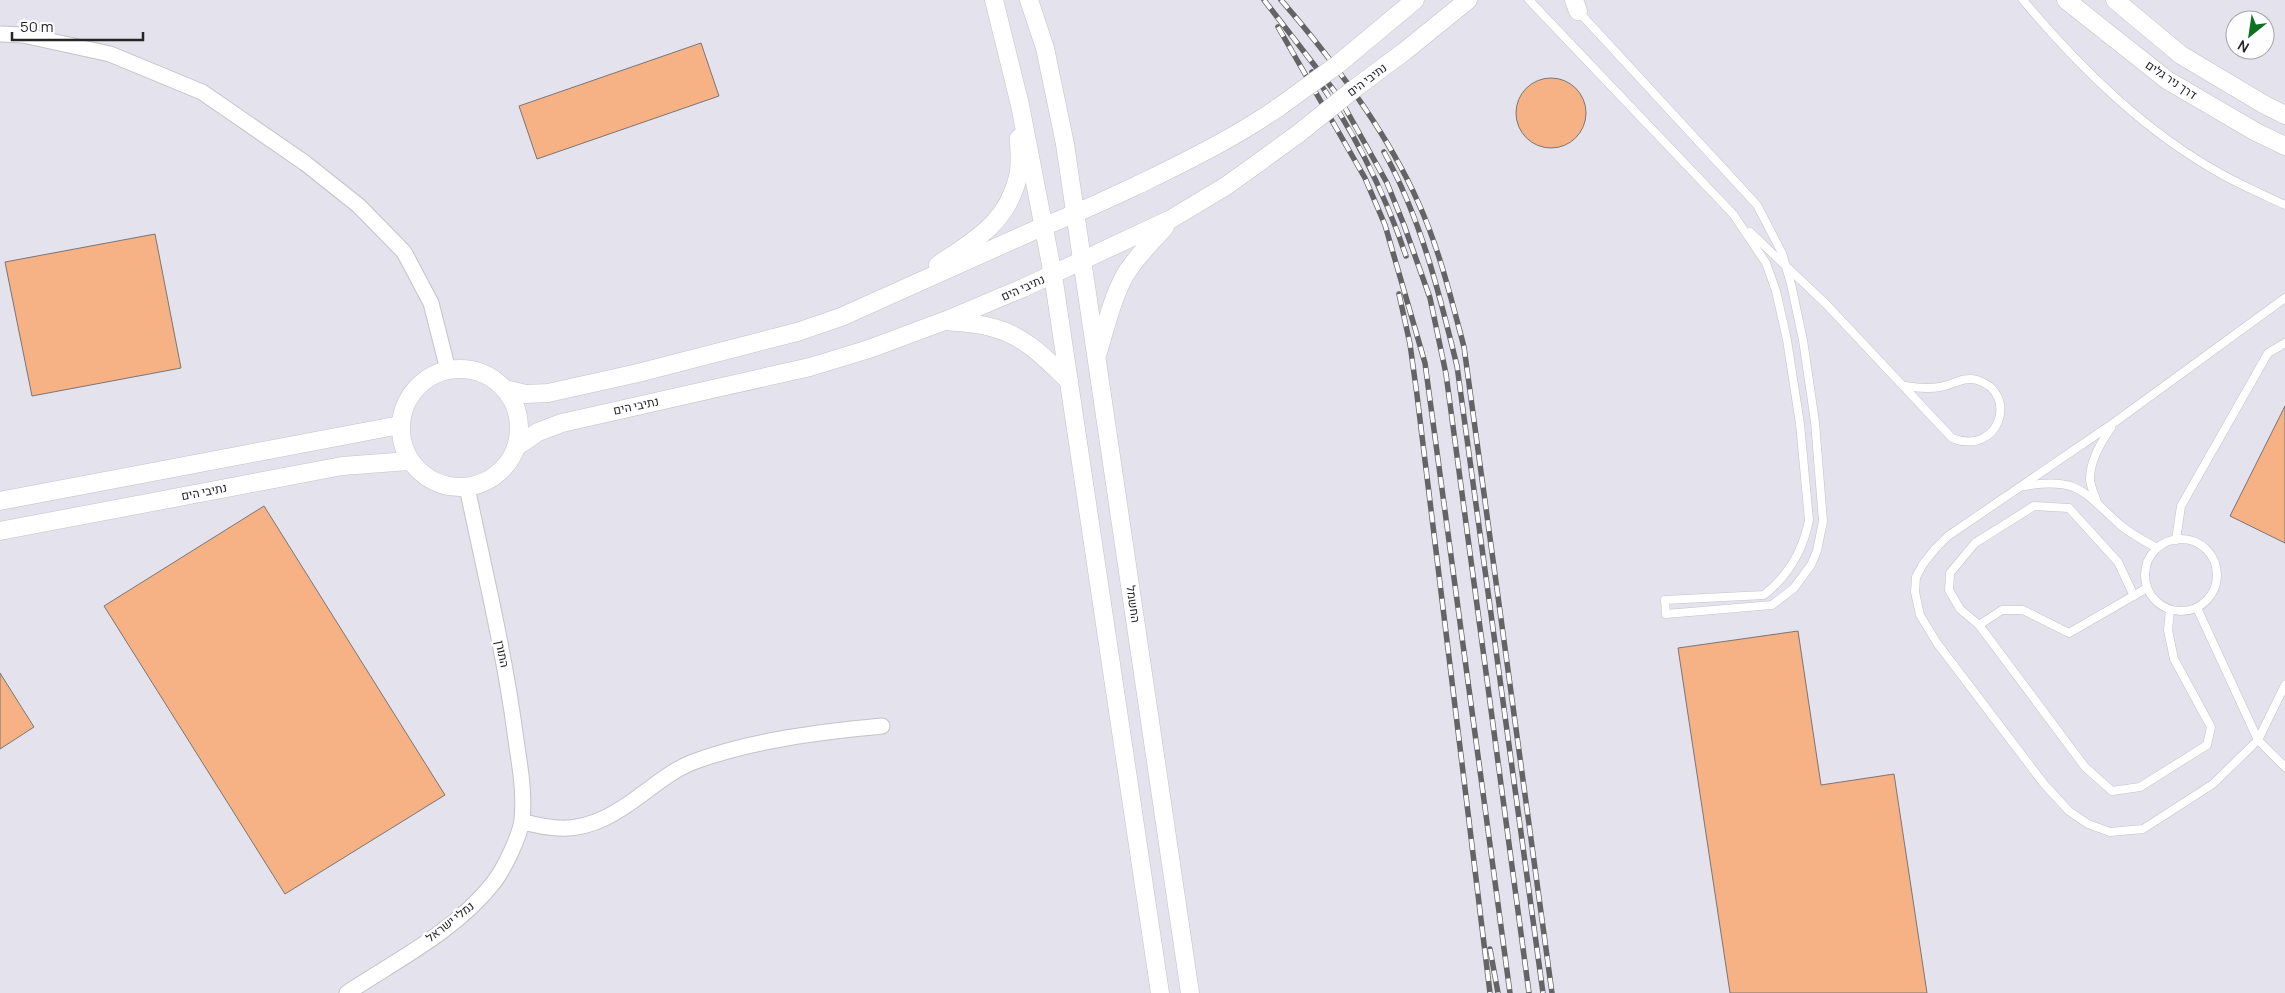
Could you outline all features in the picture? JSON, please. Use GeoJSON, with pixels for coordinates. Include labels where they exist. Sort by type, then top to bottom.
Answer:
{"type":"FeatureCollection","features":[{"type":"Feature","properties":{"kind":"street"},"geometry":{"type":"LineString","coordinates":[[994,0],[1020,105],[1044,226],[1069,381],[1160,993]]}},
{"type":"Feature","properties":{"kind":"street","name":"החשמל"},"geometry":{"type":"LineString","coordinates":[[1029,0],[1045,48],[1065,144],[1190,993]]}},
{"type":"Feature","properties":{"kind":"street"},"geometry":{"type":"LineString","coordinates":[[505,389],[526,394],[548,393],[638,373],[797,332],[842,317],[1044,226],[1076,215],[1249,128],[1337,65],[1415,0]]}},
{"type":"Feature","properties":{"kind":"street","name":"נתיבי הים"},"geometry":{"type":"LineString","coordinates":[[516,447],[538,432],[562,423],[810,367],[869,349],[947,320],[1083,261],[1172,219],[1226,186],[1298,134],[1354,89],[1406,51],[1468,0]]}},
{"type":"Feature","properties":{"kind":"street","name":"דרך ניר גלים"},"geometry":{"type":"LineString","coordinates":[[2066,0],[2167,80],[2256,132],[2285,146]]}},
{"type":"Feature","properties":{"kind":"street"},"geometry":{"type":"LineString","coordinates":[[2115,0],[2181,55],[2285,115]]}},
{"type":"Feature","properties":{"kind":"street"},"geometry":{"type":"LineString","coordinates":[[0,34],[23,35],[110,54],[202,92],[305,162],[359,206],[404,252],[431,303],[448,370]]}},
{"type":"Feature","properties":{"kind":"street"},"geometry":{"type":"LineString","coordinates":[[905,288],[987,232],[999,218],[1018,176],[1020,105]]}},
{"type":"Feature","properties":{"kind":"street"},"geometry":{"type":"LineString","coordinates":[[1097,358],[1114,298],[1126,275],[1141,253],[1172,219]]}},
{"type":"Feature","properties":{"kind":"street"},"geometry":{"type":"LineString","coordinates":[[947,320],[993,327],[1016,336],[1037,350],[1069,381]]}},
{"type":"Feature","properties":{"kind":"street"},"geometry":{"type":"LineString","coordinates":[[464,369],[479,372],[493,379],[505,389],[514,402],[519,432],[516,447],[509,462],[498,474],[483,483],[467,487],[451,487],[434,482],[421,473],[410,461],[402,444],[400,426],[402,410],[409,395],[420,383],[433,375],[448,370],[464,369]]}},
{"type":"Feature","properties":{"kind":"street"},"geometry":{"type":"LineString","coordinates":[[0,501],[400,426]]}},
{"type":"Feature","properties":{"kind":"street","name":"נתיבי הים"},"geometry":{"type":"LineString","coordinates":[[0,531],[342,466],[410,461]]}},
{"type":"Feature","properties":{"kind":"street","name":"התורן"},"geometry":{"type":"LineString","coordinates":[[467,487],[510,697],[524,797],[522,822]]}},
{"type":"Feature","properties":{"kind":"street"},"geometry":{"type":"LineString","coordinates":[[522,822],[560,829],[588,825],[604,820],[672,773],[691,763],[744,748],[814,733],[882,726]]}},
{"type":"Feature","properties":{"kind":"street","name":"נמלי ישראל"},"geometry":{"type":"LineString","coordinates":[[347,993],[444,929],[481,898],[496,880],[522,822]]}},
{"type":"Feature","properties":{"kind":"lane"},"geometry":{"type":"LineString","coordinates":[[1529,0],[1733,214],[1905,386],[1945,432],[1952,438],[1962,442],[1982,440],[1997,427],[2001,407],[1998,397],[1985,383],[1975,379],[1965,379],[1941,387],[1924,389],[1905,386]]}},
{"type":"Feature","properties":{"kind":"lane"},"geometry":{"type":"LineString","coordinates":[[2023,0],[2103,88],[2155,131],[2222,174],[2285,205]]}},
{"type":"Feature","properties":{"kind":"lane"},"geometry":{"type":"LineString","coordinates":[[1573,4],[1756,205],[1782,253],[1803,340],[1815,422],[1823,521],[1817,551],[1803,577],[1784,597],[1772,605],[1666,614],[1665,600],[1764,595],[1787,573],[1796,559],[1806,534],[1809,520],[1800,424],[1787,340],[1776,291],[1766,263],[1733,214]]}},
{"type":"Feature","properties":{"kind":"lane"},"geometry":{"type":"LineString","coordinates":[[2285,298],[2115,422],[2019,487],[1934,549],[1922,564],[1916,577],[1915,592],[1920,615],[1937,643],[2044,784],[2069,811],[2088,824],[2110,832],[2143,829],[2213,784],[2258,740],[2285,684]]}},
{"type":"Feature","properties":{"kind":"lane"},"geometry":{"type":"LineString","coordinates":[[2176,540],[2181,506],[2268,353],[2285,343]]}},
{"type":"Feature","properties":{"kind":"lane"},"geometry":{"type":"LineString","coordinates":[[2096,502],[2090,479],[2101,442],[2115,422]]}},
{"type":"Feature","properties":{"kind":"lane"},"geometry":{"type":"LineString","coordinates":[[2019,487],[2058,482],[2080,490],[2119,524],[2157,548]]}},
{"type":"Feature","properties":{"kind":"lane"},"geometry":{"type":"LineString","coordinates":[[2134,596],[2118,562],[2069,508],[2034,506],[1975,544],[1950,573],[1949,590],[1960,609],[1979,625],[2084,767],[2112,790],[2140,788],[2207,745],[2211,727],[2174,659],[2168,630],[2170,610]]}},
{"type":"Feature","properties":{"kind":"lane"},"geometry":{"type":"LineString","coordinates":[[2176,540],[2196,542],[2208,552],[2216,565],[2216,585],[2212,594],[2197,608],[2179,612],[2170,610],[2152,598],[2147,588],[2146,567],[2150,557],[2157,548],[2166,542],[2176,540]]}},
{"type":"Feature","properties":{"kind":"lane"},"geometry":{"type":"LineString","coordinates":[[1979,625],[2002,610],[2023,610],[2069,633],[2147,588]]}},
{"type":"Feature","properties":{"kind":"lane"},"geometry":{"type":"LineString","coordinates":[[2197,608],[2258,740],[2285,767]]}},
{"type":"Feature","properties":{"kind":"shaded area"},"geometry":{"type":"Polygon","coordinates":[[[0,0],[2285,0],[2285,993],[0,993],[0,0]]]}},
{"type":"Feature","properties":{"kind":"building"},"geometry":{"type":"Polygon","coordinates":[[[701,43],[719,96],[537,159],[519,106],[701,43]]]}},
{"type":"Feature","properties":{"kind":"building"},"geometry":{"type":"Polygon","coordinates":[[[1551,78],[1564,81],[1576,88],[1583,100],[1586,113],[1583,126],[1576,138],[1564,145],[1551,148],[1538,145],[1526,138],[1519,126],[1516,113],[1519,100],[1526,88],[1538,81],[1551,78]]]}},
{"type":"Feature","properties":{"kind":"building"},"geometry":{"type":"Polygon","coordinates":[[[155,234],[181,368],[32,396],[5,262],[155,234]]]}},
{"type":"Feature","properties":{"kind":"building"},"geometry":{"type":"Polygon","coordinates":[[[2285,406],[2285,543],[2230,516],[2285,406]]]}},
{"type":"Feature","properties":{"kind":"building"},"geometry":{"type":"Polygon","coordinates":[[[264,506],[445,795],[285,894],[104,606],[264,506]]]}},
{"type":"Feature","properties":{"kind":"building"},"geometry":{"type":"Polygon","coordinates":[[[1798,631],[1821,785],[1894,774],[1927,993],[1730,993],[1678,648],[1798,631]]]}},
{"type":"Feature","properties":{"kind":"building"},"geometry":{"type":"Polygon","coordinates":[[[0,673],[34,727],[0,749],[0,673]]]}},
{"type":"Feature","properties":{"kind":"railway"},"geometry":{"type":"LineString","coordinates":[[1264,0],[1339,97],[1387,183],[1430,298],[1446,374],[1529,993]]}},
{"type":"Feature","properties":{"kind":"railway"},"geometry":{"type":"LineString","coordinates":[[1281,0],[1357,96],[1390,148],[1405,175],[1425,219],[1449,292],[1464,347],[1552,993]]}},
{"type":"Feature","properties":{"kind":"railway"},"geometry":{"type":"LineString","coordinates":[[1278,27],[1365,178],[1385,225],[1425,363],[1510,993]]}},
{"type":"Feature","properties":{"kind":"railway"},"geometry":{"type":"LineString","coordinates":[[1312,72],[1341,116],[1366,160],[1388,207],[1406,256]]}},
{"type":"Feature","properties":{"kind":"railway"},"geometry":{"type":"LineString","coordinates":[[1384,152],[1397,177],[1428,256],[1457,366],[1543,993]]}},
{"type":"Feature","properties":{"kind":"railway"},"geometry":{"type":"LineString","coordinates":[[1399,294],[1410,344],[1417,395],[1490,993]]}},
{"type":"Feature","properties":{"kind":"railway"},"geometry":{"type":"LineString","coordinates":[[1490,949],[1498,993]]}}]}
